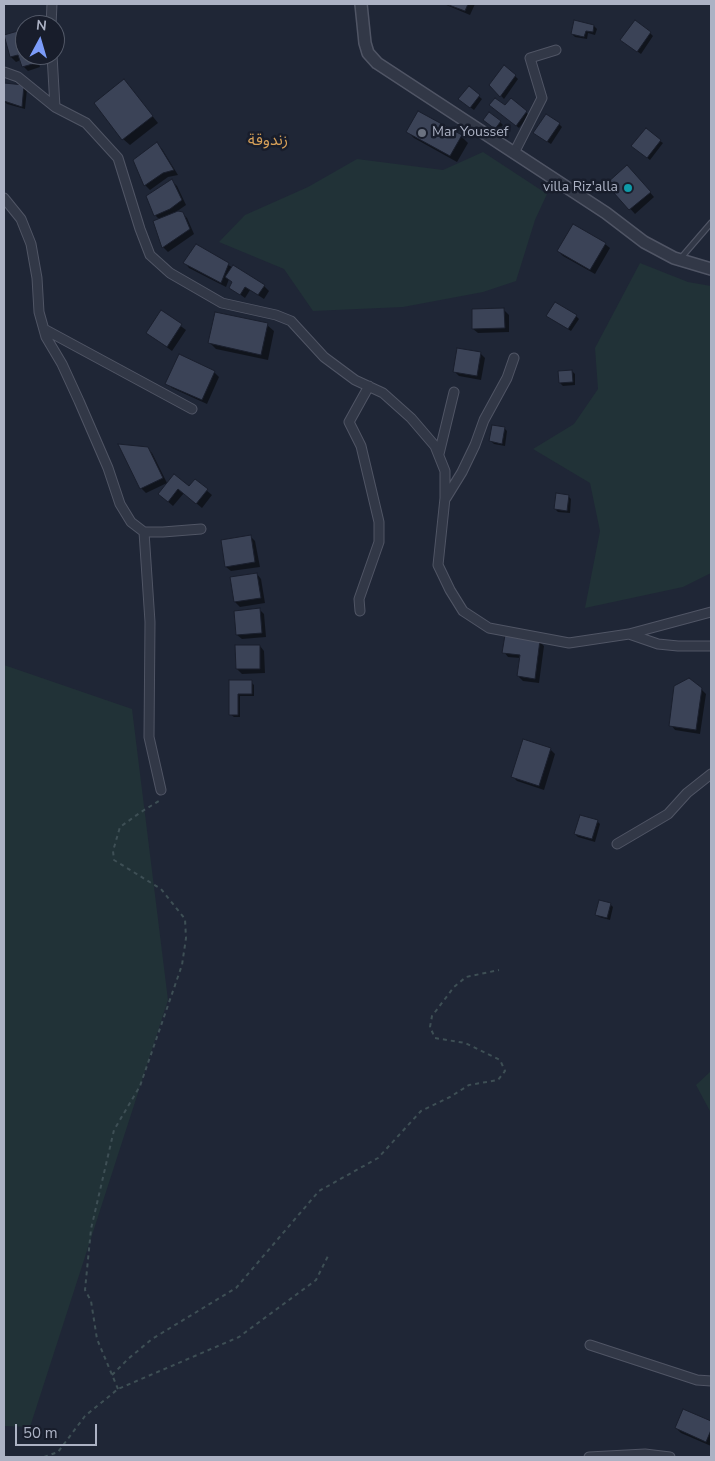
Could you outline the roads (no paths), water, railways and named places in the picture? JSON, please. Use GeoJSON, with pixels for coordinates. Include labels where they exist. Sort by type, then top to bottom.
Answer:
{"type":"FeatureCollection","features":[{"type":"Feature","properties":{"kind":"street"},"geometry":{"type":"LineString","coordinates":[[361,4],[364,43],[368,53],[377,63],[606,212],[644,242],[679,260],[711,269]]}},
{"type":"Feature","properties":{"kind":"street"},"geometry":{"type":"LineString","coordinates":[[514,153],[542,98],[530,58],[556,50]]}},
{"type":"Feature","properties":{"kind":"street"},"geometry":{"type":"LineString","coordinates":[[53,65],[55,107]]}},
{"type":"Feature","properties":{"kind":"street"},"geometry":{"type":"LineString","coordinates":[[4,72],[18,76],[55,107],[86,123],[118,158],[150,255],[170,273],[222,303],[276,315],[291,321],[324,357],[355,380],[383,393],[411,418],[435,446],[445,471],[446,498],[438,565],[463,611],[489,628],[569,643],[629,634],[711,612]]}},
{"type":"Feature","properties":{"kind":"street"},"geometry":{"type":"LineString","coordinates":[[4,198],[21,219],[31,244],[37,278],[39,312],[46,337],[62,364],[79,401],[108,468],[120,504],[131,522],[144,532],[201,529]]}},
{"type":"Feature","properties":{"kind":"street"},"geometry":{"type":"LineString","coordinates":[[44,330],[192,409]]}},
{"type":"Feature","properties":{"kind":"street"},"geometry":{"type":"LineString","coordinates":[[446,498],[462,472],[484,420],[507,378],[514,358]]}},
{"type":"Feature","properties":{"kind":"street"},"geometry":{"type":"LineString","coordinates":[[360,611],[359,599],[379,542],[379,522],[361,446],[349,422],[369,386]]}},
{"type":"Feature","properties":{"kind":"street"},"geometry":{"type":"LineString","coordinates":[[438,454],[454,392]]}},
{"type":"Feature","properties":{"kind":"street"},"geometry":{"type":"LineString","coordinates":[[144,532],[150,622],[149,737],[161,790]]}},
{"type":"Feature","properties":{"kind":"street"},"geometry":{"type":"LineString","coordinates":[[629,634],[658,644],[711,646]]}},
{"type":"Feature","properties":{"kind":"street"},"geometry":{"type":"LineString","coordinates":[[617,844],[668,814],[687,793],[711,774]]}},
{"type":"Feature","properties":{"kind":"street"},"geometry":{"type":"LineString","coordinates":[[590,1345],[697,1380],[711,1381]]}},
{"type":"Feature","properties":{"kind":"street"},"geometry":{"type":"LineString","coordinates":[[589,1457],[646,1454],[670,1457]]}},
{"type":"Feature","properties":{"kind":"lane"},"geometry":{"type":"LineString","coordinates":[[679,260],[711,223]]}},
{"type":"Feature","properties":{"kind":"place","name":"Mar Youssef"},"geometry":{"type":"Point","coordinates":[422,133]}},
{"type":"Feature","properties":{"kind":"place","name":"villa Riz'alla"},"geometry":{"type":"Point","coordinates":[628,188]}},
{"type":"Feature","properties":{"kind":"district","name":"زندوقة"},"geometry":{"type":"Point","coordinates":[268,141]}}]}
